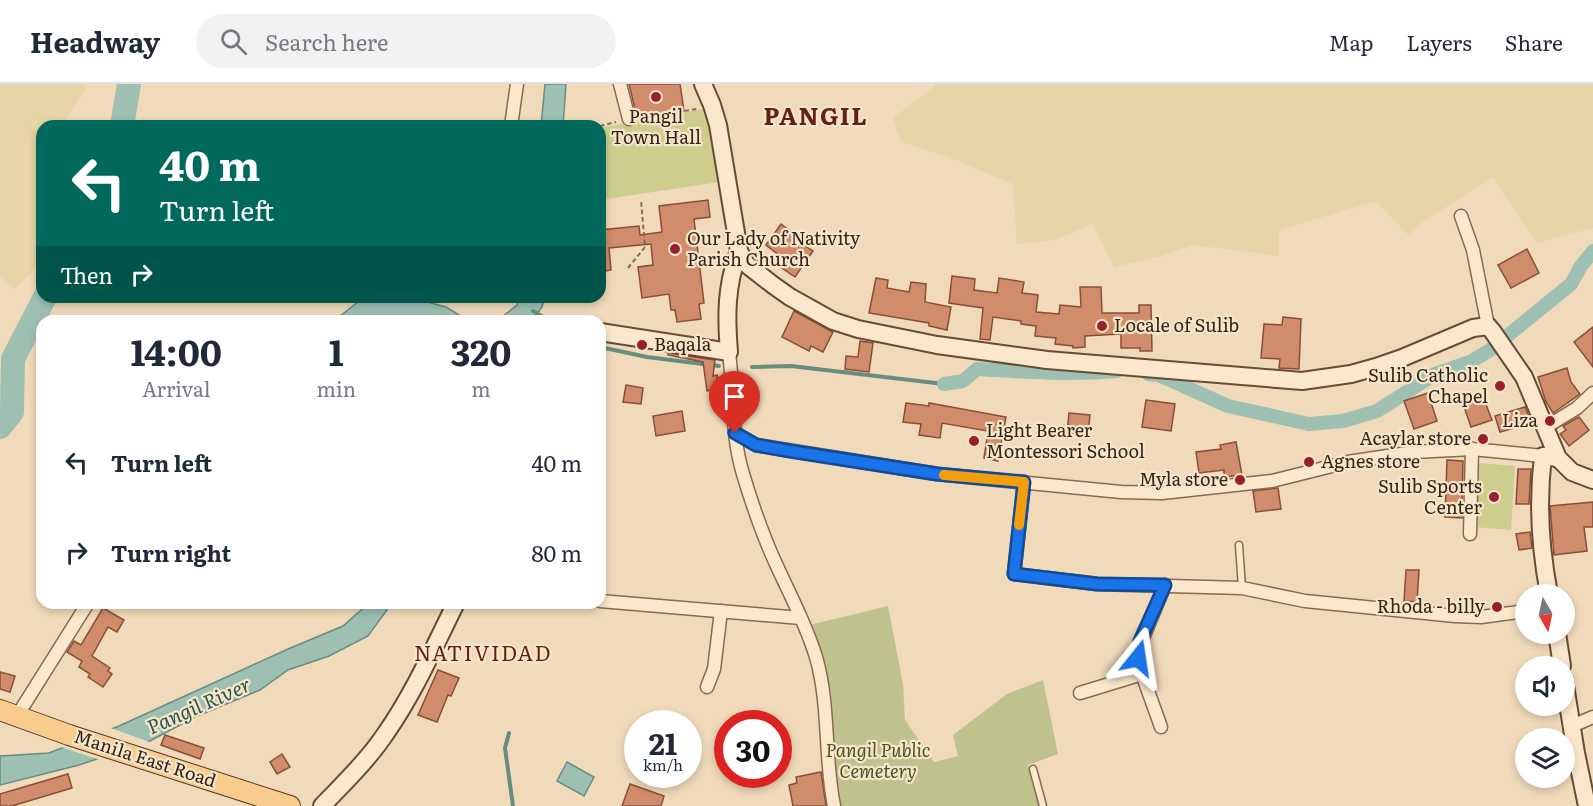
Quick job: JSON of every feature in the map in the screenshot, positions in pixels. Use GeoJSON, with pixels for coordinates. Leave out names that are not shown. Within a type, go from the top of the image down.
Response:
{"type":"FeatureCollection","features":[{"type":"Feature","properties":{"kind":"main road"},"geometry":{"type":"LineString","coordinates":[[703,84],[718,125],[739,251],[746,264],[790,297],[833,321],[858,329],[937,345],[1047,360],[1302,381],[1376,368],[1473,328],[1492,331],[1524,377],[1546,427],[1550,457],[1539,488],[1538,522],[1547,584]]}},
{"type":"Feature","properties":{"kind":"main road"},"geometry":{"type":"LineString","coordinates":[[606,333],[729,352],[727,298],[732,271],[739,251]]}},
{"type":"Feature","properties":{"kind":"main road"},"geometry":{"type":"LineString","coordinates":[[1550,457],[1572,472],[1593,480]]}},
{"type":"Feature","properties":{"kind":"main road"},"geometry":{"type":"LineString","coordinates":[[322,806],[361,765],[386,733],[414,687],[453,609]]}},
{"type":"Feature","properties":{"kind":"main road","name":"Manila East Road"},"geometry":{"type":"LineString","coordinates":[[8,713],[290,806]]}},
{"type":"Feature","properties":{"kind":"main road"},"geometry":{"type":"LineString","coordinates":[[1570,716],[1587,806]]}},
{"type":"Feature","properties":{"kind":"street"},"geometry":{"type":"LineString","coordinates":[[512,120],[517,84]]}},
{"type":"Feature","properties":{"kind":"street"},"geometry":{"type":"LineString","coordinates":[[620,84],[628,119]]}},
{"type":"Feature","properties":{"kind":"street"},"geometry":{"type":"LineString","coordinates":[[1461,216],[1473,250],[1492,331]]}},
{"type":"Feature","properties":{"kind":"street"},"geometry":{"type":"LineString","coordinates":[[729,352],[735,433],[743,474],[775,562],[801,618],[820,675],[830,765],[829,785],[834,806]]}},
{"type":"Feature","properties":{"kind":"street"},"geometry":{"type":"LineString","coordinates":[[1546,427],[1576,408],[1593,393]]}},
{"type":"Feature","properties":{"kind":"street"},"geometry":{"type":"LineString","coordinates":[[735,433],[756,445],[937,474],[1121,492],[1162,493],[1272,481],[1348,462],[1414,452],[1472,449],[1550,457]]}},
{"type":"Feature","properties":{"kind":"street"},"geometry":{"type":"LineString","coordinates":[[1470,534],[1472,449]]}},
{"type":"Feature","properties":{"kind":"street"},"geometry":{"type":"LineString","coordinates":[[1024,482],[1014,574],[1097,584],[1242,588],[1305,602],[1455,616],[1481,617],[1515,612]]}},
{"type":"Feature","properties":{"kind":"street"},"geometry":{"type":"LineString","coordinates":[[1161,727],[1142,674],[1138,650],[1165,585]]}},
{"type":"Feature","properties":{"kind":"street"},"geometry":{"type":"LineString","coordinates":[[606,601],[801,618]]}},
{"type":"Feature","properties":{"kind":"street"},"geometry":{"type":"LineString","coordinates":[[8,713],[84,609]]}},
{"type":"Feature","properties":{"kind":"street"},"geometry":{"type":"LineString","coordinates":[[707,687],[714,669],[721,611]]}},
{"type":"Feature","properties":{"kind":"street"},"geometry":{"type":"LineString","coordinates":[[1080,693],[1142,674]]}},
{"type":"Feature","properties":{"kind":"street"},"geometry":{"type":"LineString","coordinates":[[1572,726],[1593,717]]}},
{"type":"Feature","properties":{"kind":"lane"},"geometry":{"type":"LineString","coordinates":[[1239,545],[1242,588]]}},
{"type":"Feature","properties":{"kind":"lane"},"geometry":{"type":"LineString","coordinates":[[1033,769],[1043,806]]}},
{"type":"Feature","properties":{"kind":"path"},"geometry":{"type":"LineString","coordinates":[[606,124],[628,119],[696,110],[712,105]]}},
{"type":"Feature","properties":{"kind":"path"},"geometry":{"type":"LineString","coordinates":[[628,268],[645,247],[641,200]]}},
{"type":"Feature","properties":{"kind":"shaded area"},"geometry":{"type":"Polygon","coordinates":[[[0,84],[88,84],[66,120],[36,120],[36,268],[14,290],[0,276],[0,84]]]}},
{"type":"Feature","properties":{"kind":"shaded area"},"geometry":{"type":"Polygon","coordinates":[[[934,84],[1593,84],[1593,228],[1537,243],[1493,177],[1424,221],[1408,235],[1376,201],[1279,230],[1279,256],[1194,245],[1158,257],[1114,267],[1093,224],[1055,240],[1017,244],[1013,184],[949,157],[901,142],[893,118],[935,86],[934,84]]]}},
{"type":"Feature","properties":{"kind":"green space"},"geometry":{"type":"Polygon","coordinates":[[[703,109],[708,111],[719,182],[606,199],[606,127],[703,109]]]}},
{"type":"Feature","properties":{"kind":"green space","name":"Sulib Sports Center"},"geometry":{"type":"Polygon","coordinates":[[[1478,463],[1515,466],[1511,530],[1474,527],[1478,463]]]}},
{"type":"Feature","properties":{"kind":"green space","name":"Pangil Public Cemetery"},"geometry":{"type":"Polygon","coordinates":[[[888,606],[903,684],[905,720],[934,762],[958,756],[953,735],[1007,694],[1043,680],[1058,754],[1028,765],[1039,806],[840,806],[809,625],[888,606]]]}},
{"type":"Feature","properties":{"kind":"water"},"geometry":{"type":"Polygon","coordinates":[[[545,84],[566,84],[563,120],[542,120],[545,84]]]}},
{"type":"Feature","properties":{"kind":"water"},"geometry":{"type":"Polygon","coordinates":[[[356,303],[431,303],[446,307],[459,315],[342,315],[356,303]]]}},
{"type":"Feature","properties":{"kind":"water"},"geometry":{"type":"Polygon","coordinates":[[[518,303],[543,303],[536,315],[504,315],[518,303]]]}},
{"type":"Feature","properties":{"kind":"water","name":"Pangil River"},"geometry":{"type":"Polygon","coordinates":[[[362,609],[388,609],[368,636],[329,656],[288,670],[260,690],[195,717],[148,742],[79,765],[0,785],[0,756],[49,753],[119,726],[343,626],[362,609]]]}},
{"type":"Feature","properties":{"kind":"water"},"geometry":{"type":"Polygon","coordinates":[[[567,762],[594,777],[584,796],[557,781],[567,762]]]}},
{"type":"Feature","properties":{"kind":"pier"},"geometry":{"type":"Polygon","coordinates":[[[108,727],[152,743],[100,760],[58,746],[108,727]]]}},
{"type":"Feature","properties":{"kind":"building","name":"Pangil Town Hall"},"geometry":{"type":"Polygon","coordinates":[[[629,84],[680,84],[684,111],[637,117],[629,84]]]}},
{"type":"Feature","properties":{"kind":"building","name":"Our Lady of Nativity Parish Church"},"geometry":{"type":"Polygon","coordinates":[[[708,200],[710,217],[694,219],[704,303],[699,304],[701,319],[677,322],[675,310],[671,310],[669,294],[642,298],[638,267],[653,265],[651,244],[609,248],[611,270],[606,271],[606,229],[639,226],[640,235],[662,232],[659,206],[708,200]]]}},
{"type":"Feature","properties":{"kind":"building"},"geometry":{"type":"Polygon","coordinates":[[[781,224],[797,236],[795,239],[813,251],[795,277],[779,266],[784,259],[766,245],[781,224]]]}},
{"type":"Feature","properties":{"kind":"building"},"geometry":{"type":"Polygon","coordinates":[[[1527,249],[1539,273],[1511,288],[1498,265],[1527,249]]]}},
{"type":"Feature","properties":{"kind":"building"},"geometry":{"type":"Polygon","coordinates":[[[952,276],[975,279],[974,290],[997,293],[999,278],[1024,282],[1022,293],[1038,295],[1036,312],[1059,314],[1060,305],[1081,307],[1080,287],[1101,287],[1102,313],[1139,313],[1139,305],[1151,305],[1152,351],[1140,351],[1140,348],[1121,348],[1121,334],[1085,336],[1085,347],[1073,348],[1073,346],[1055,344],[1056,338],[1035,336],[1036,326],[1021,324],[1021,321],[993,317],[990,340],[980,339],[983,308],[949,303],[952,276]]]}},
{"type":"Feature","properties":{"kind":"building"},"geometry":{"type":"Polygon","coordinates":[[[876,278],[888,280],[887,288],[909,292],[911,282],[926,284],[925,302],[951,307],[947,330],[929,326],[929,323],[869,313],[876,278]]]}},
{"type":"Feature","properties":{"kind":"building"},"geometry":{"type":"Polygon","coordinates":[[[794,311],[833,332],[823,352],[811,346],[809,351],[782,337],[794,311]]]}},
{"type":"Feature","properties":{"kind":"building"},"geometry":{"type":"Polygon","coordinates":[[[1283,317],[1301,319],[1299,369],[1279,368],[1280,359],[1261,358],[1264,324],[1282,325],[1283,317]]]}},
{"type":"Feature","properties":{"kind":"building"},"geometry":{"type":"Polygon","coordinates":[[[1593,327],[1593,367],[1574,342],[1593,327]]]}},
{"type":"Feature","properties":{"kind":"building"},"geometry":{"type":"Polygon","coordinates":[[[860,341],[873,343],[869,372],[845,369],[846,356],[858,357],[860,341]]]}},
{"type":"Feature","properties":{"kind":"building"},"geometry":{"type":"Polygon","coordinates":[[[668,353],[715,360],[713,376],[717,375],[719,389],[707,391],[703,362],[668,355],[668,353]]]}},
{"type":"Feature","properties":{"kind":"building"},"geometry":{"type":"Polygon","coordinates":[[[1567,368],[1571,382],[1580,394],[1553,413],[1546,402],[1538,377],[1567,368]]]}},
{"type":"Feature","properties":{"kind":"building"},"geometry":{"type":"Polygon","coordinates":[[[626,385],[643,388],[641,404],[623,402],[626,385]]]}},
{"type":"Feature","properties":{"kind":"building"},"geometry":{"type":"Polygon","coordinates":[[[1428,393],[1437,421],[1414,429],[1404,401],[1428,393]]]}},
{"type":"Feature","properties":{"kind":"building"},"geometry":{"type":"Polygon","coordinates":[[[1482,394],[1492,420],[1471,427],[1462,401],[1482,394]]]}},
{"type":"Feature","properties":{"kind":"building"},"geometry":{"type":"Polygon","coordinates":[[[1146,400],[1175,404],[1171,431],[1142,427],[1146,400]]]}},
{"type":"Feature","properties":{"kind":"building"},"geometry":{"type":"Polygon","coordinates":[[[906,403],[929,406],[929,403],[1006,417],[998,461],[984,458],[988,431],[942,423],[940,438],[919,435],[921,424],[903,422],[906,403]]]}},
{"type":"Feature","properties":{"kind":"building"},"geometry":{"type":"Polygon","coordinates":[[[1525,407],[1532,423],[1500,432],[1495,416],[1525,407]]]}},
{"type":"Feature","properties":{"kind":"building"},"geometry":{"type":"Polygon","coordinates":[[[682,411],[685,431],[656,436],[653,416],[682,411]]]}},
{"type":"Feature","properties":{"kind":"building"},"geometry":{"type":"Polygon","coordinates":[[[1069,413],[1090,415],[1088,435],[1067,433],[1069,413]]]}},
{"type":"Feature","properties":{"kind":"building"},"geometry":{"type":"Polygon","coordinates":[[[1579,417],[1589,430],[1569,446],[1560,434],[1566,430],[1563,426],[1579,417]]]}},
{"type":"Feature","properties":{"kind":"building"},"geometry":{"type":"Polygon","coordinates":[[[1236,442],[1242,475],[1224,477],[1224,470],[1199,473],[1196,452],[1221,449],[1220,445],[1236,442]]]}},
{"type":"Feature","properties":{"kind":"building"},"geometry":{"type":"Polygon","coordinates":[[[1447,460],[1463,461],[1462,518],[1445,517],[1447,460]]]}},
{"type":"Feature","properties":{"kind":"building"},"geometry":{"type":"Polygon","coordinates":[[[1518,469],[1531,469],[1529,504],[1516,504],[1518,469]]]}},
{"type":"Feature","properties":{"kind":"building"},"geometry":{"type":"Polygon","coordinates":[[[1278,488],[1281,509],[1256,512],[1253,491],[1278,488]]]}},
{"type":"Feature","properties":{"kind":"building"},"geometry":{"type":"Polygon","coordinates":[[[1593,502],[1593,527],[1584,527],[1587,551],[1554,555],[1550,506],[1593,502]]]}},
{"type":"Feature","properties":{"kind":"building"},"geometry":{"type":"Polygon","coordinates":[[[1530,532],[1532,548],[1519,550],[1516,534],[1530,532]]]}},
{"type":"Feature","properties":{"kind":"building"},"geometry":{"type":"Polygon","coordinates":[[[1406,570],[1419,570],[1417,602],[1404,601],[1406,570]]]}},
{"type":"Feature","properties":{"kind":"building"},"geometry":{"type":"Polygon","coordinates":[[[102,609],[124,620],[117,632],[108,627],[92,656],[110,668],[108,671],[112,674],[103,687],[88,677],[90,674],[79,667],[82,661],[67,652],[74,641],[81,645],[102,609]]]}},
{"type":"Feature","properties":{"kind":"building"},"geometry":{"type":"Polygon","coordinates":[[[438,670],[459,678],[451,696],[448,695],[437,722],[418,715],[438,670]]]}},
{"type":"Feature","properties":{"kind":"building"},"geometry":{"type":"Polygon","coordinates":[[[0,672],[15,676],[10,692],[0,689],[0,672]]]}},
{"type":"Feature","properties":{"kind":"building"},"geometry":{"type":"Polygon","coordinates":[[[165,735],[204,748],[200,759],[161,745],[165,735]]]}},
{"type":"Feature","properties":{"kind":"building"},"geometry":{"type":"Polygon","coordinates":[[[282,754],[290,767],[277,774],[270,762],[282,754]]]}},
{"type":"Feature","properties":{"kind":"building"},"geometry":{"type":"Polygon","coordinates":[[[821,772],[826,806],[793,806],[790,788],[797,783],[796,777],[821,772]]]}},
{"type":"Feature","properties":{"kind":"building"},"geometry":{"type":"Polygon","coordinates":[[[68,774],[72,788],[12,806],[0,806],[0,794],[68,774]]]}},
{"type":"Feature","properties":{"kind":"building"},"geometry":{"type":"Polygon","coordinates":[[[629,788],[641,788],[664,796],[661,806],[622,806],[629,788]]]}},
{"type":"Feature","properties":{"kind":"waterway"},"geometry":{"type":"LineString","coordinates":[[123,120],[129,84]]}},
{"type":"Feature","properties":{"kind":"waterway"},"geometry":{"type":"LineString","coordinates":[[1148,374],[1159,375],[1228,406],[1309,424],[1343,421],[1377,411],[1435,374],[1472,361],[1490,350],[1571,284],[1593,251]]}},
{"type":"Feature","properties":{"kind":"waterway"},"geometry":{"type":"LineString","coordinates":[[0,427],[12,412],[13,359],[42,303]]}},
{"type":"Feature","properties":{"kind":"waterway"},"geometry":{"type":"LineString","coordinates":[[533,311],[540,315]]}},
{"type":"Feature","properties":{"kind":"waterway"},"geometry":{"type":"LineString","coordinates":[[606,348],[647,357],[719,366]]}},
{"type":"Feature","properties":{"kind":"waterway"},"geometry":{"type":"LineString","coordinates":[[752,367],[791,366],[944,384]]}},
{"type":"Feature","properties":{"kind":"waterway"},"geometry":{"type":"LineString","coordinates":[[944,384],[963,381],[977,369],[1064,373],[1117,371]]}},
{"type":"Feature","properties":{"kind":"waterway"},"geometry":{"type":"LineString","coordinates":[[509,733],[505,748],[513,806]]}},
{"type":"Feature","properties":{"kind":"slow traffic"},"geometry":{"type":"LineString","coordinates":[[944,475],[1024,482],[1019,525]]}},
{"type":"Feature","properties":{"kind":"place","name":"Pangil Town Hall"},"geometry":{"type":"Point","coordinates":[656,97]}},
{"type":"Feature","properties":{"kind":"place","name":"Our Lady of Nativity Parish Church"},"geometry":{"type":"Point","coordinates":[675,249]}},
{"type":"Feature","properties":{"kind":"place","name":"Locale of Sulib"},"geometry":{"type":"Point","coordinates":[1102,326]}},
{"type":"Feature","properties":{"kind":"place","name":"Baqala"},"geometry":{"type":"Point","coordinates":[642,345]}},
{"type":"Feature","properties":{"kind":"place","name":"Sulib Catholic Chapel"},"geometry":{"type":"Point","coordinates":[1500,386]}},
{"type":"Feature","properties":{"kind":"place","name":"Liza"},"geometry":{"type":"Point","coordinates":[1550,421]}},
{"type":"Feature","properties":{"kind":"place","name":"Acaylar store"},"geometry":{"type":"Point","coordinates":[1483,439]}},
{"type":"Feature","properties":{"kind":"place","name":"Light Bearer Montessori School"},"geometry":{"type":"Point","coordinates":[974,441]}},
{"type":"Feature","properties":{"kind":"place","name":"Agnes store"},"geometry":{"type":"Point","coordinates":[1309,462]}},
{"type":"Feature","properties":{"kind":"place","name":"Myla store"},"geometry":{"type":"Point","coordinates":[1240,480]}},
{"type":"Feature","properties":{"kind":"place","name":"Sulib Sports Center"},"geometry":{"type":"Point","coordinates":[1494,497]}},
{"type":"Feature","properties":{"kind":"place","name":"Rhoda - billy"},"geometry":{"type":"Point","coordinates":[1497,607]}},
{"type":"Feature","properties":{"kind":"district","name":"PANGIL"},"geometry":{"type":"Point","coordinates":[816,117]}},
{"type":"Feature","properties":{"kind":"district","name":"NATIVIDAD"},"geometry":{"type":"Point","coordinates":[483,654]}},
{"type":"Feature","properties":{"kind":"route"},"geometry":{"type":"LineString","coordinates":[[735,433],[756,445],[790,451],[937,474],[1024,482],[1014,574],[1097,584],[1165,585],[1140,641],[1138,658]]}}]}
